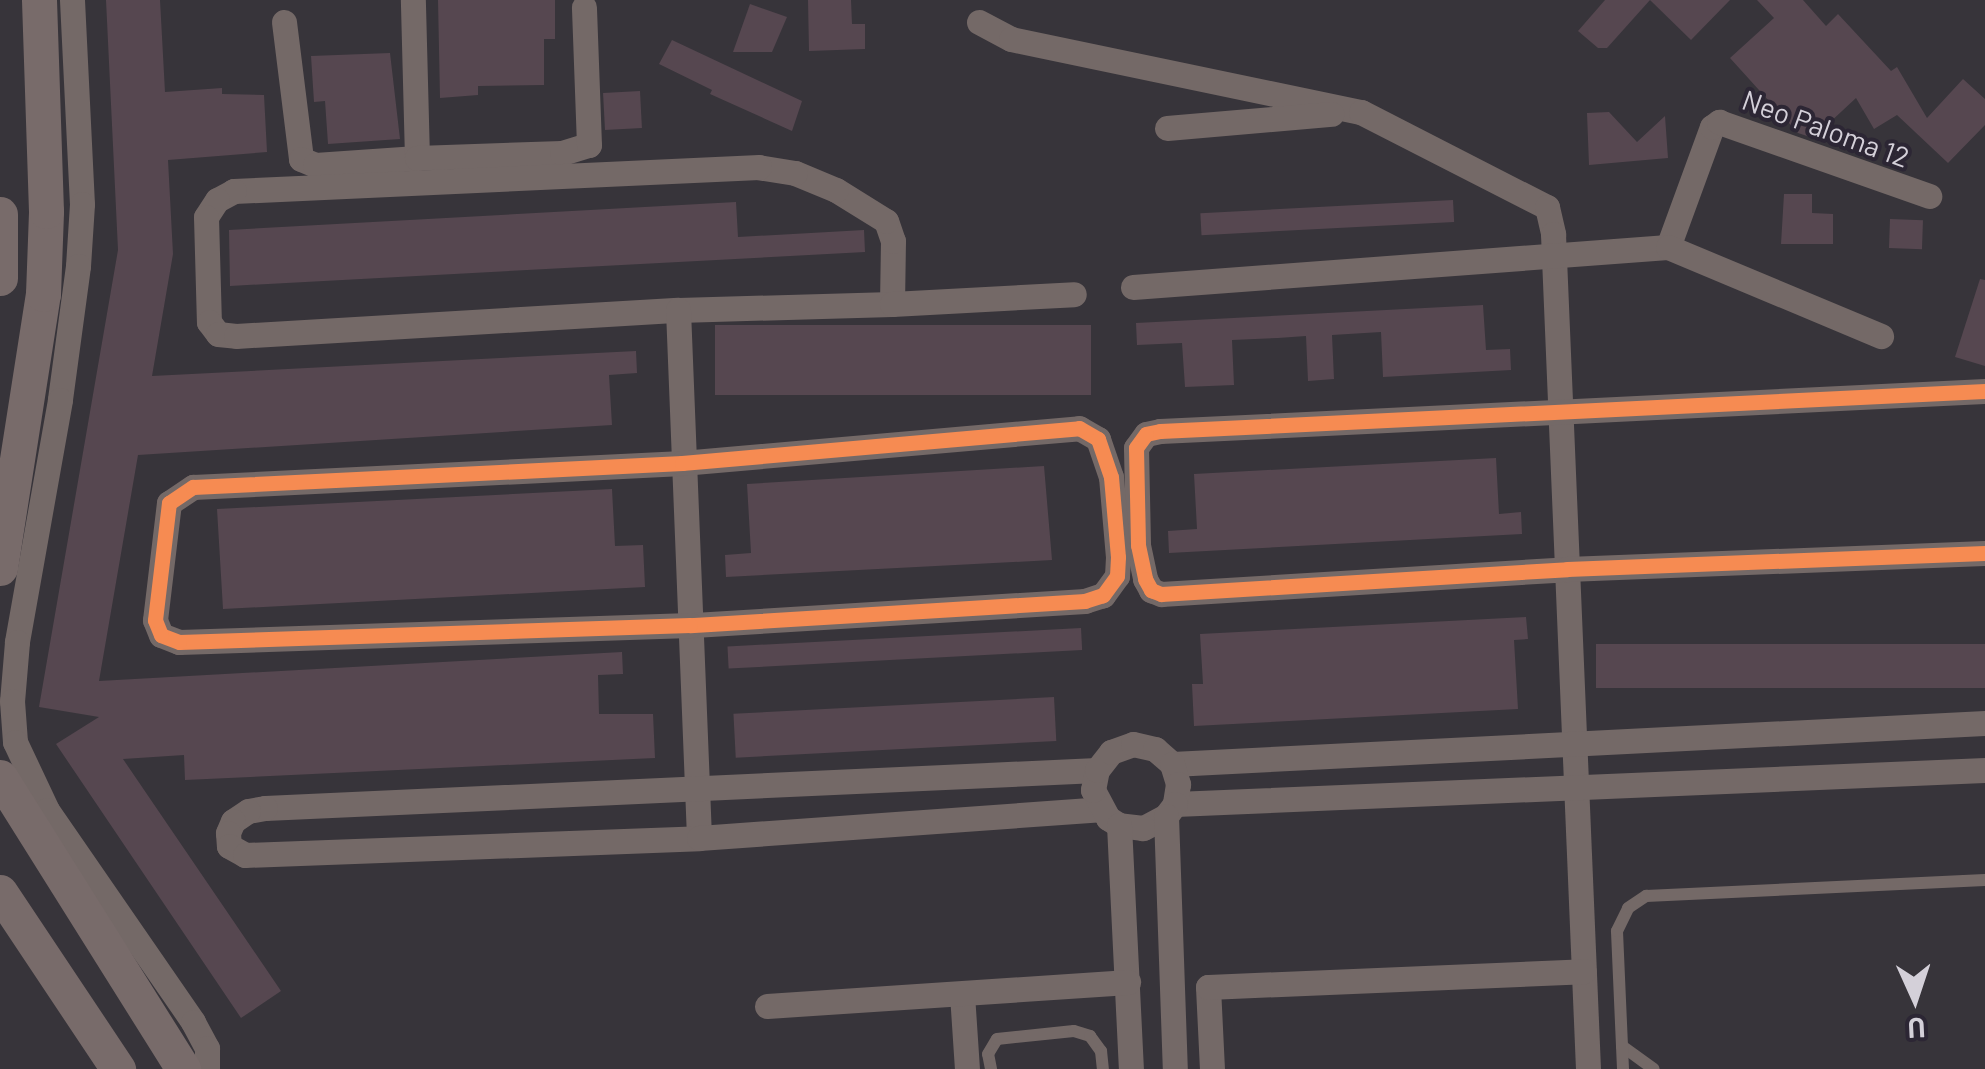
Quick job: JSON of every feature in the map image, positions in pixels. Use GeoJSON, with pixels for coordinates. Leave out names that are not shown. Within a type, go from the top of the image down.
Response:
{"type":"FeatureCollection","features":[{"type":"Feature","properties":{"kind":"main road"},"geometry":{"type":"LineString","coordinates":[[14,547],[49,369],[46,204],[51,22]]}},
{"type":"Feature","properties":{"kind":"main road"},"geometry":{"type":"LineString","coordinates":[[0,777],[36,815],[122,945],[184,1069]]}},
{"type":"Feature","properties":{"kind":"main road"},"geometry":{"type":"LineString","coordinates":[[0,892],[118,1069]]}},
{"type":"Feature","properties":{"kind":"street"},"geometry":{"type":"LineString","coordinates":[[49,369],[82,204],[51,22],[72,0]]}},
{"type":"Feature","properties":{"kind":"street"},"geometry":{"type":"LineString","coordinates":[[413,0],[417,158]]}},
{"type":"Feature","properties":{"kind":"street"},"geometry":{"type":"LineString","coordinates":[[284,22],[301,159],[315,165],[562,153],[589,145],[584,7]]}},
{"type":"Feature","properties":{"kind":"street"},"geometry":{"type":"LineString","coordinates":[[979,22],[1011,39],[1361,112],[1544,202],[1550,212],[1579,787],[1588,1069]]}},
{"type":"Feature","properties":{"kind":"street"},"geometry":{"type":"LineString","coordinates":[[1166,128],[1361,112]]}},
{"type":"Feature","properties":{"kind":"street","name":"Neo Paloma 12"},"geometry":{"type":"LineString","coordinates":[[1668,247],[1712,127],[1719,122],[1929,196]]}},
{"type":"Feature","properties":{"kind":"street"},"geometry":{"type":"LineString","coordinates":[[892,304],[893,241],[886,222],[836,190],[795,173],[759,167],[234,191],[216,200],[206,216],[209,322],[218,334],[678,310],[892,304],[1074,294]]}},
{"type":"Feature","properties":{"kind":"street"},"geometry":{"type":"LineString","coordinates":[[46,204],[82,204]]}},
{"type":"Feature","properties":{"kind":"street"},"geometry":{"type":"LineString","coordinates":[[1134,287],[1668,247],[1880,336]]}},
{"type":"Feature","properties":{"kind":"street"},"geometry":{"type":"LineString","coordinates":[[678,310],[700,838]]}},
{"type":"Feature","properties":{"kind":"street"},"geometry":{"type":"LineString","coordinates":[[1985,391],[1146,434],[1136,448],[1138,545],[1146,579],[1151,590],[1160,594],[1567,569],[1985,553]]}},
{"type":"Feature","properties":{"kind":"street"},"geometry":{"type":"LineString","coordinates":[[1080,428],[1098,439],[1111,477],[1117,576],[1103,595],[1085,601],[690,625],[179,642],[162,635],[155,620],[169,503],[193,487],[682,463],[1080,428]]}},
{"type":"Feature","properties":{"kind":"street"},"geometry":{"type":"LineString","coordinates":[[14,547],[6,701],[36,815]]}},
{"type":"Feature","properties":{"kind":"street"},"geometry":{"type":"LineString","coordinates":[[1172,764],[1985,722]]}},
{"type":"Feature","properties":{"kind":"street"},"geometry":{"type":"LineString","coordinates":[[1131,1069],[1128,982],[1109,817],[1094,790],[1096,770],[1111,752],[1132,744],[1155,749],[1172,764],[1178,784],[1170,810],[1175,1069]]}},
{"type":"Feature","properties":{"kind":"street"},"geometry":{"type":"LineString","coordinates":[[1096,770],[264,808],[248,811],[233,821],[228,833],[229,846],[245,855],[700,838],[1109,817],[1143,828],[1170,810],[1985,770]]}},
{"type":"Feature","properties":{"kind":"street"},"geometry":{"type":"LineString","coordinates":[[122,945],[200,1035],[207,1048],[208,1069]]}},
{"type":"Feature","properties":{"kind":"street"},"geometry":{"type":"LineString","coordinates":[[1212,1069],[1208,987],[1584,971]]}},
{"type":"Feature","properties":{"kind":"street"},"geometry":{"type":"LineString","coordinates":[[767,1006],[1128,982]]}},
{"type":"Feature","properties":{"kind":"street"},"geometry":{"type":"LineString","coordinates":[[962,994],[967,1069]]}},
{"type":"Feature","properties":{"kind":"lane"},"geometry":{"type":"LineString","coordinates":[[1623,1069],[1617,931],[1628,908],[1646,896],[1985,880]]}},
{"type":"Feature","properties":{"kind":"lane"},"geometry":{"type":"LineString","coordinates":[[991,1069],[988,1054],[997,1039],[1074,1031],[1090,1036],[1101,1051],[1103,1069]]}},
{"type":"Feature","properties":{"kind":"lane"},"geometry":{"type":"LineString","coordinates":[[1622,1046],[1654,1069]]}},
{"type":"Feature","properties":{"kind":"building"},"geometry":{"type":"Polygon","coordinates":[[[106,0],[160,0],[165,92],[222,88],[222,94],[264,95],[267,152],[168,160],[173,254],[152,376],[636,351],[637,373],[609,375],[612,425],[138,455],[99,681],[622,652],[623,674],[598,675],[599,714],[653,714],[655,758],[185,780],[184,755],[123,759],[281,991],[241,1018],[56,744],[99,717],[39,707],[118,250],[106,0]]]}},
{"type":"Feature","properties":{"kind":"building"},"geometry":{"type":"Polygon","coordinates":[[[438,0],[555,0],[555,39],[544,39],[544,85],[478,86],[478,95],[440,98],[438,0]]]}},
{"type":"Feature","properties":{"kind":"building"},"geometry":{"type":"Polygon","coordinates":[[[808,0],[851,0],[852,24],[865,24],[865,49],[809,51],[808,0]]]}},
{"type":"Feature","properties":{"kind":"building"},"geometry":{"type":"Polygon","coordinates":[[[1605,0],[1650,0],[1607,48],[1598,48],[1578,31],[1605,0]]]}},
{"type":"Feature","properties":{"kind":"building"},"geometry":{"type":"Polygon","coordinates":[[[1650,0],[1730,0],[1691,40],[1650,0]]]}},
{"type":"Feature","properties":{"kind":"building"},"geometry":{"type":"Polygon","coordinates":[[[1757,0],[1803,0],[1826,26],[1838,14],[1891,71],[1897,67],[1927,118],[1963,79],[1985,99],[1985,125],[1948,163],[1897,115],[1874,129],[1856,98],[1813,138],[1798,133],[1730,58],[1774,18],[1757,0]]]}},
{"type":"Feature","properties":{"kind":"building"},"geometry":{"type":"Polygon","coordinates":[[[750,4],[787,17],[772,52],[733,52],[750,4]]]}},
{"type":"Feature","properties":{"kind":"building"},"geometry":{"type":"Polygon","coordinates":[[[672,40],[802,101],[792,131],[710,94],[712,90],[659,64],[672,40]]]}},
{"type":"Feature","properties":{"kind":"building"},"geometry":{"type":"Polygon","coordinates":[[[390,53],[400,139],[328,144],[325,101],[314,102],[311,56],[390,53]]]}},
{"type":"Feature","properties":{"kind":"building"},"geometry":{"type":"Polygon","coordinates":[[[640,91],[642,128],[605,130],[603,93],[640,91]]]}},
{"type":"Feature","properties":{"kind":"building"},"geometry":{"type":"Polygon","coordinates":[[[1609,112],[1637,142],[1665,116],[1668,158],[1589,165],[1587,113],[1609,112]]]}},
{"type":"Feature","properties":{"kind":"building"},"geometry":{"type":"Polygon","coordinates":[[[1784,194],[1812,194],[1812,213],[1833,214],[1833,244],[1781,244],[1784,194]]]}},
{"type":"Feature","properties":{"kind":"building"},"geometry":{"type":"Polygon","coordinates":[[[1453,200],[1454,222],[1201,235],[1200,213],[1453,200]]]}},
{"type":"Feature","properties":{"kind":"building"},"geometry":{"type":"Polygon","coordinates":[[[736,202],[738,237],[864,230],[865,252],[230,286],[229,230],[736,202]]]}},
{"type":"Feature","properties":{"kind":"building"},"geometry":{"type":"Polygon","coordinates":[[[1890,219],[1923,220],[1922,249],[1889,248],[1890,219]]]}},
{"type":"Feature","properties":{"kind":"building"},"geometry":{"type":"Polygon","coordinates":[[[1980,279],[1985,280],[1985,366],[1955,357],[1980,279]]]}},
{"type":"Feature","properties":{"kind":"building"},"geometry":{"type":"Polygon","coordinates":[[[1483,305],[1486,350],[1510,349],[1511,370],[1383,377],[1381,332],[1332,335],[1334,379],[1308,381],[1306,336],[1232,340],[1234,385],[1185,387],[1182,343],[1137,345],[1136,323],[1483,305]]]}},
{"type":"Feature","properties":{"kind":"building"},"geometry":{"type":"Polygon","coordinates":[[[715,325],[1091,325],[1091,395],[715,395],[715,325]]]}},
{"type":"Feature","properties":{"kind":"building"},"geometry":{"type":"Polygon","coordinates":[[[1496,458],[1499,514],[1521,512],[1522,534],[1169,553],[1168,531],[1197,529],[1194,474],[1496,458]]]}},
{"type":"Feature","properties":{"kind":"building"},"geometry":{"type":"Polygon","coordinates":[[[1044,466],[1052,560],[726,577],[725,555],[751,553],[747,484],[1044,466]]]}},
{"type":"Feature","properties":{"kind":"building"},"geometry":{"type":"Polygon","coordinates":[[[612,489],[615,546],[643,545],[645,587],[223,609],[217,509],[612,489]]]}},
{"type":"Feature","properties":{"kind":"building"},"geometry":{"type":"Polygon","coordinates":[[[1526,617],[1528,639],[1514,640],[1518,709],[1194,726],[1192,684],[1203,684],[1200,634],[1526,617]]]}},
{"type":"Feature","properties":{"kind":"building"},"geometry":{"type":"Polygon","coordinates":[[[1081,628],[1082,650],[729,668],[727,647],[1081,628]]]}},
{"type":"Feature","properties":{"kind":"building"},"geometry":{"type":"Polygon","coordinates":[[[1596,644],[1985,644],[1985,688],[1596,688],[1596,644]]]}},
{"type":"Feature","properties":{"kind":"building"},"geometry":{"type":"Polygon","coordinates":[[[1054,697],[1056,741],[736,758],[733,714],[1054,697]]]}},
{"type":"Feature","properties":{"kind":"cycle path"},"geometry":{"type":"LineString","coordinates":[[1985,391],[1160,431],[1146,434],[1136,448],[1138,545],[1145,579],[1151,590],[1161,594],[1567,569],[1985,553]]}},
{"type":"Feature","properties":{"kind":"cycle path"},"geometry":{"type":"LineString","coordinates":[[1079,428],[1098,439],[1111,477],[1118,557],[1117,576],[1103,595],[1085,601],[690,625],[179,642],[161,635],[155,620],[169,503],[193,487],[682,463],[1079,428]]}}]}
